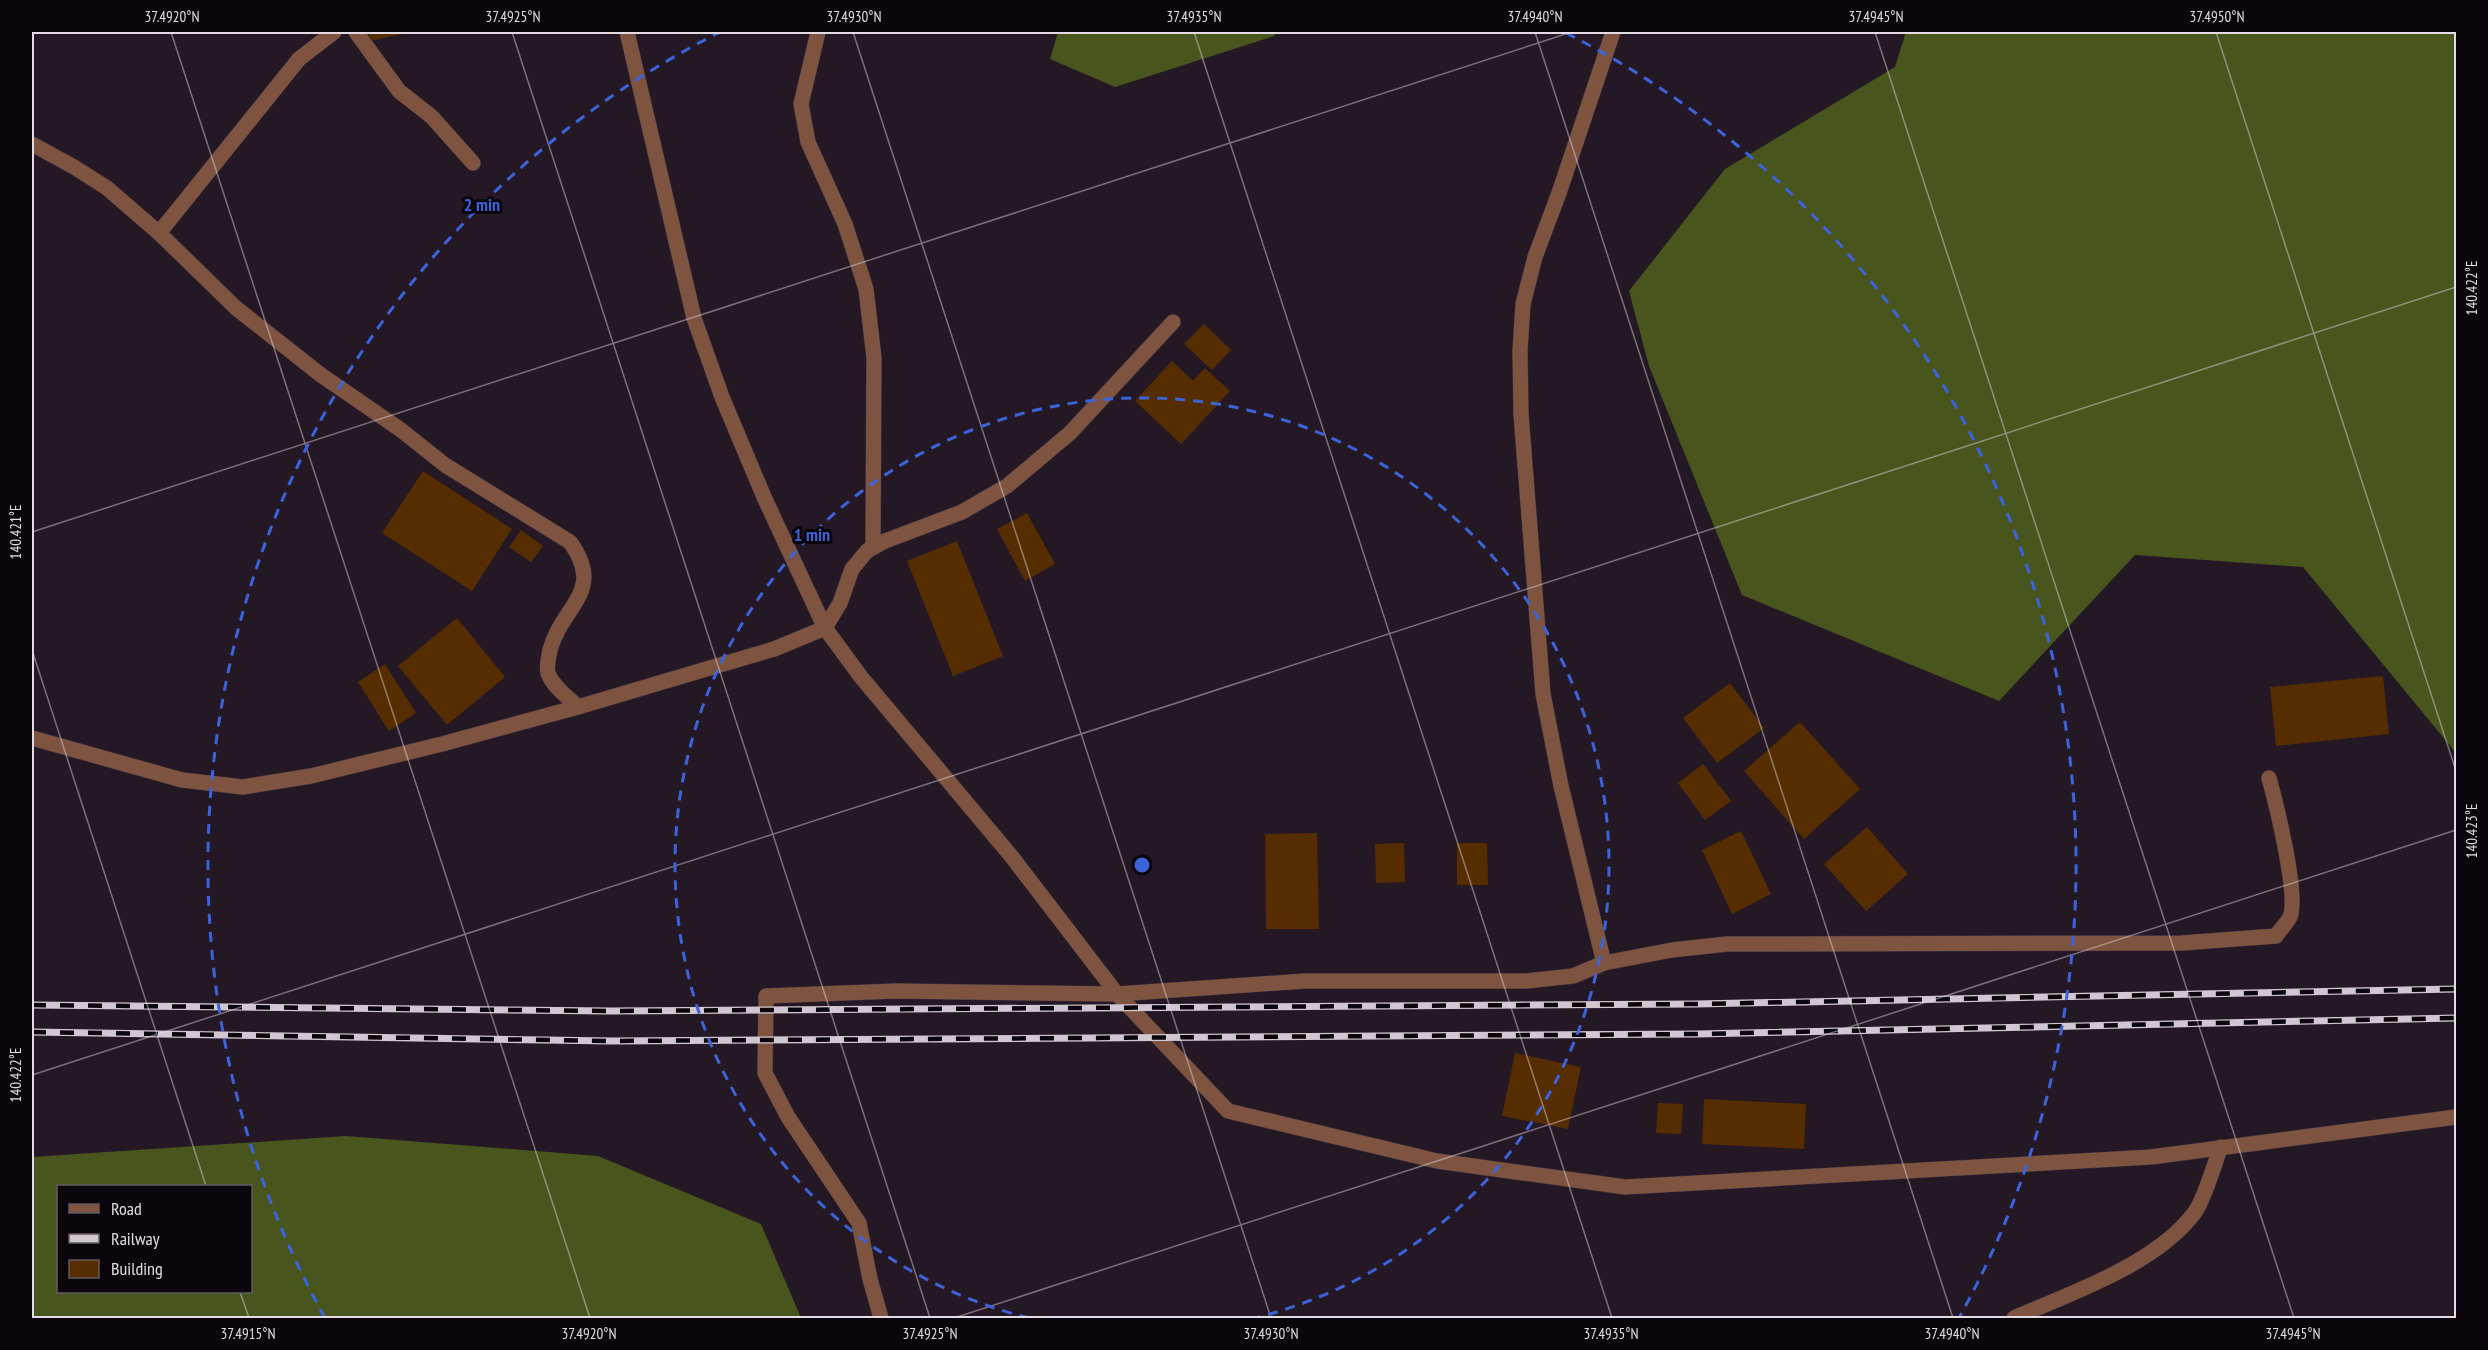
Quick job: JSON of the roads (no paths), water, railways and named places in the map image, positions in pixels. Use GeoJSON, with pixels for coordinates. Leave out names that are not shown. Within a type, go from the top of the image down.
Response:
{"type":"FeatureCollection","features":[{"type":"Feature","properties":{"kind":"street"},"geometry":{"type":"LineString","coordinates":[[159,233],[299,60],[334,32]]}},
{"type":"Feature","properties":{"kind":"street"},"geometry":{"type":"LineString","coordinates":[[356,32],[399,91],[432,117],[473,163]]}},
{"type":"Feature","properties":{"kind":"street"},"geometry":{"type":"LineString","coordinates":[[627,32],[694,318],[722,397],[764,497],[825,628],[861,677],[1012,857],[1117,994],[1228,1111],[1437,1161],[1625,1187],[2151,1157],[2457,1117]]}},
{"type":"Feature","properties":{"kind":"street"},"geometry":{"type":"LineString","coordinates":[[818,32],[801,104],[808,142],[845,224],[867,289],[874,358],[873,547]]}},
{"type":"Feature","properties":{"kind":"street"},"geometry":{"type":"LineString","coordinates":[[1604,963],[1561,786],[1543,694],[1521,414],[1520,351],[1524,304],[1535,257],[1613,32]]}},
{"type":"Feature","properties":{"kind":"street"},"geometry":{"type":"LineString","coordinates":[[32,144],[106,188],[159,233],[236,308],[321,375],[401,430],[445,465],[570,542],[582,558],[585,573],[584,586],[553,638],[548,674],[579,707]]}},
{"type":"Feature","properties":{"kind":"street"},"geometry":{"type":"LineString","coordinates":[[32,738],[182,780],[243,788],[311,776],[442,744],[579,707],[774,649],[825,628],[840,603],[852,569],[867,551],[962,512],[1008,486],[1070,432],[1173,322]]}},
{"type":"Feature","properties":{"kind":"street"},"geometry":{"type":"LineString","coordinates":[[881,1318],[870,1280],[859,1223],[788,1117],[765,1072],[766,996],[896,992],[1117,994],[1305,981],[1551,979],[1573,976],[1604,963],[1672,950],[1727,944],[2182,943],[2276,936],[2291,916],[2291,888],[2280,817],[2269,778]]}},
{"type":"Feature","properties":{"kind":"street"},"geometry":{"type":"LineString","coordinates":[[2013,1318],[2121,1270],[2167,1240],[2196,1211],[2221,1147]]}},
{"type":"Feature","properties":{"kind":"railway"},"geometry":{"type":"LineString","coordinates":[[32,1005],[610,1011],[1696,1004],[2456,989]]}},
{"type":"Feature","properties":{"kind":"railway"},"geometry":{"type":"LineString","coordinates":[[32,1032],[612,1041],[1697,1034],[2456,1018]]}}]}
